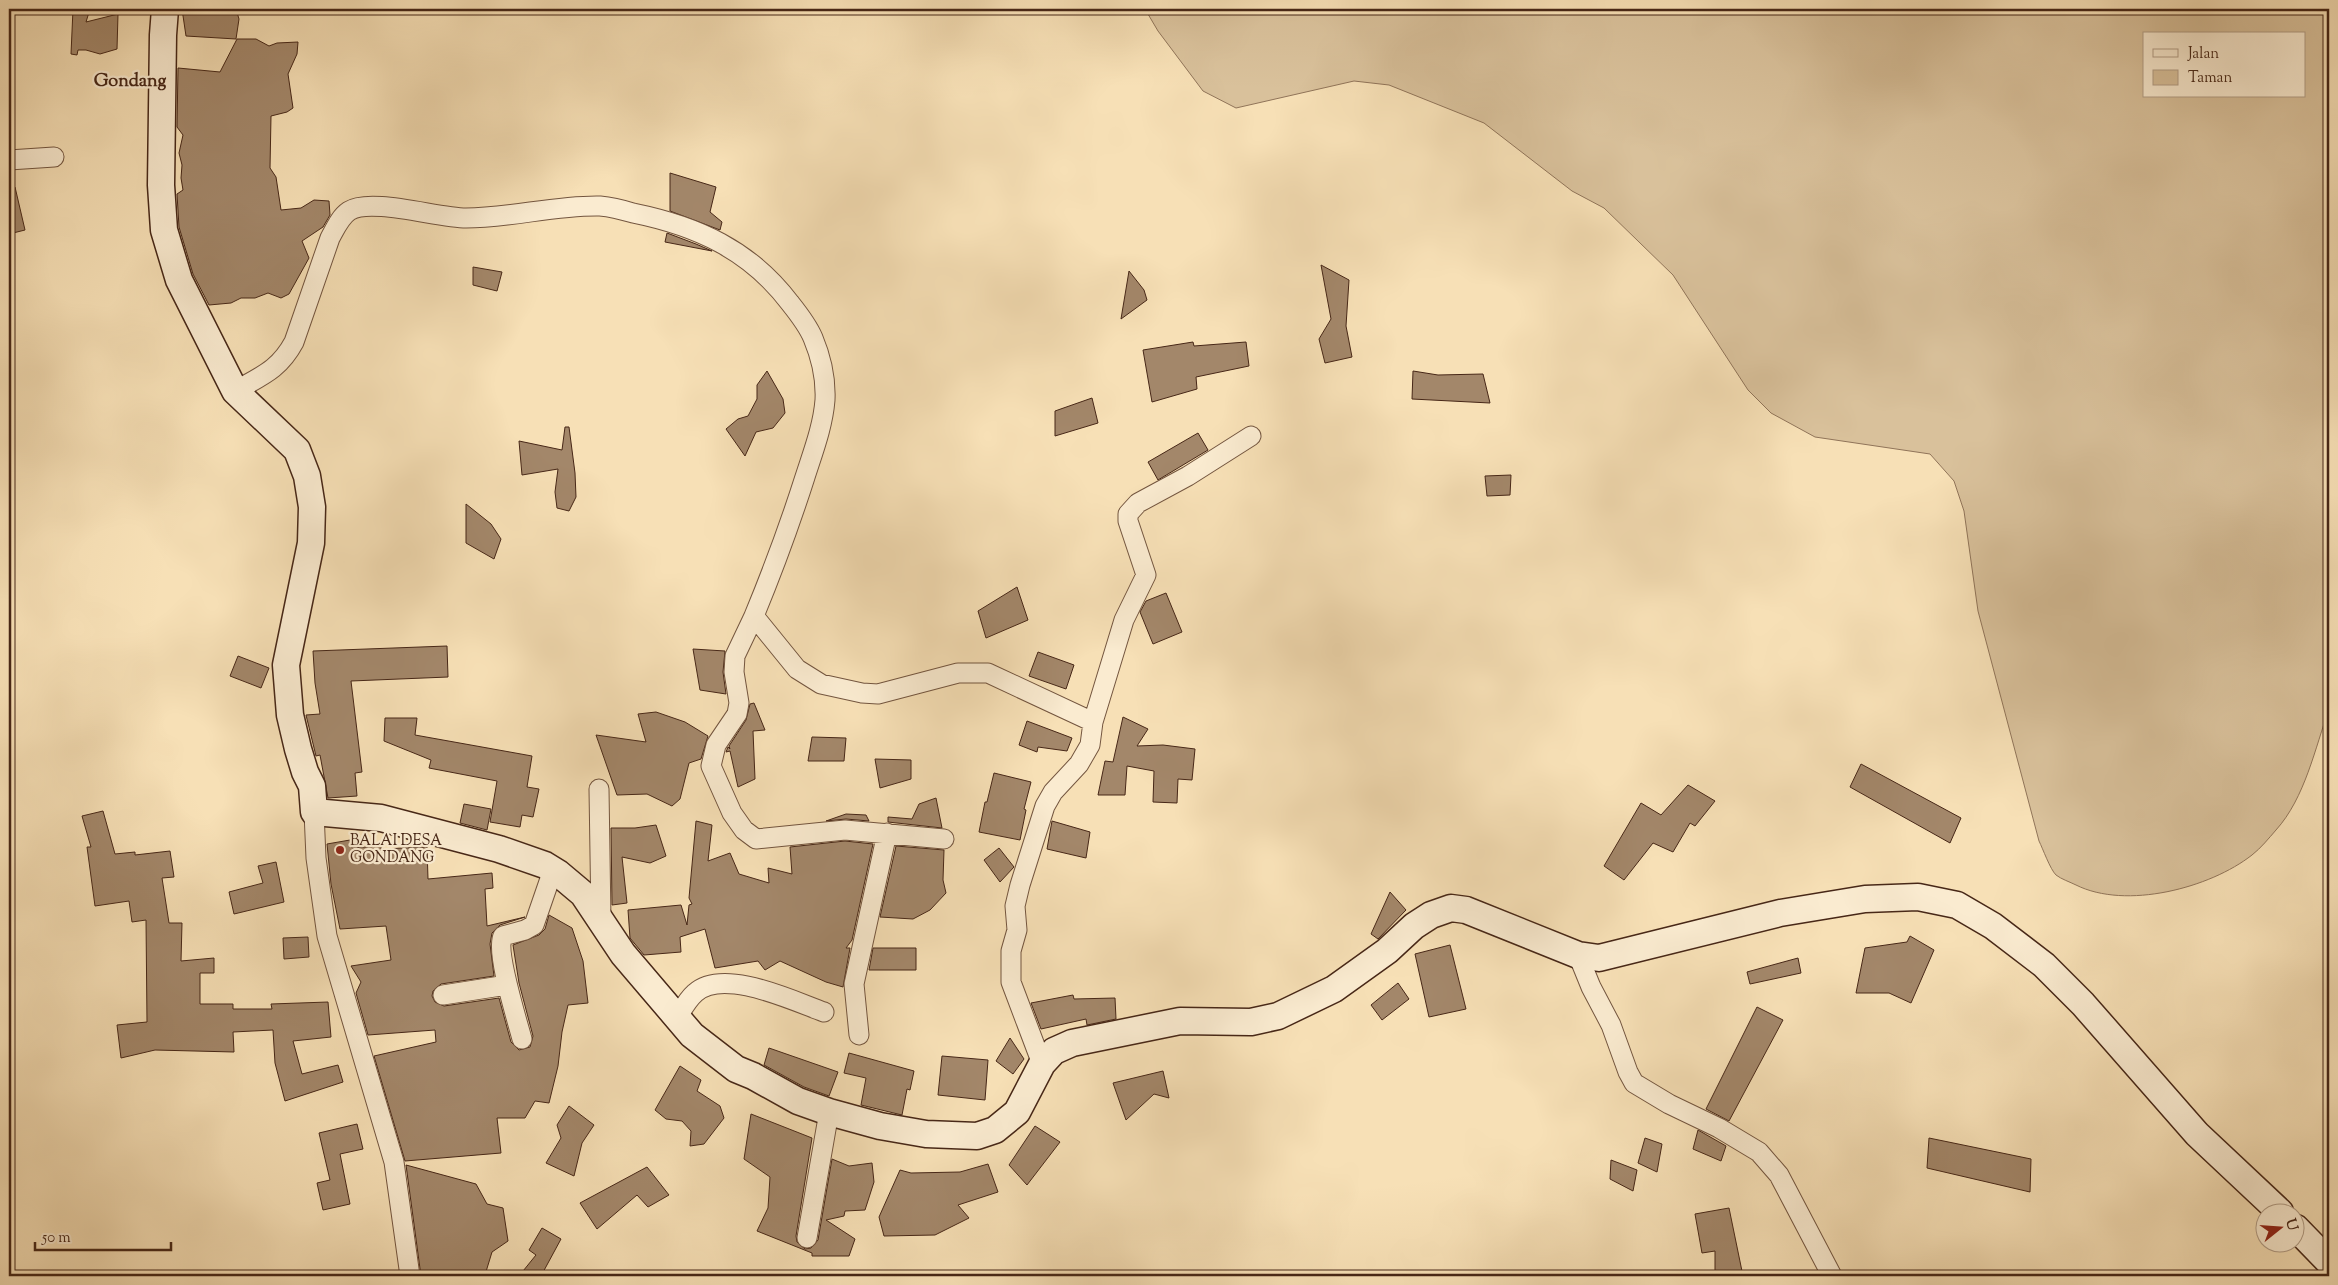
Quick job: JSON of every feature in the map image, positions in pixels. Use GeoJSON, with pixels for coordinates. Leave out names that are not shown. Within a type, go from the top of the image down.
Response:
{"type":"FeatureCollection","features":[{"type":"Feature","properties":{"kind":"street"},"geometry":{"type":"LineString","coordinates":[[165,9],[161,185],[164,230],[179,280],[235,391],[297,450],[307,476],[312,507],[311,543],[289,645],[286,673],[290,715],[298,749],[312,786],[316,858],[326,936],[394,1162],[410,1276]]}},
{"type":"Feature","properties":{"kind":"street"},"geometry":{"type":"LineString","coordinates":[[9,160],[54,157]]}},
{"type":"Feature","properties":{"kind":"street"},"geometry":{"type":"LineString","coordinates":[[235,391],[278,366],[286,358],[330,238],[338,222],[349,211],[358,208],[373,206],[397,208],[437,217],[466,218],[560,208],[602,206],[652,216],[702,232],[722,241],[751,262],[779,288],[813,336],[823,371],[825,399],[820,430],[791,520],[754,616],[735,656],[734,672],[739,703],[736,714],[716,745],[711,766],[732,813],[744,830],[756,839],[845,830],[944,839]]}},
{"type":"Feature","properties":{"kind":"street"},"geometry":{"type":"LineString","coordinates":[[1042,1064],[1012,982],[1011,951],[1017,930],[1015,906],[1045,806],[1053,792],[1079,764],[1090,745],[1093,722],[1124,620],[1146,575],[1128,522],[1129,510],[1138,503],[1188,476],[1251,436]]}},
{"type":"Feature","properties":{"kind":"street"},"geometry":{"type":"LineString","coordinates":[[754,616],[797,669],[821,684],[862,693],[878,694],[958,673],[988,673],[1093,722]]}},
{"type":"Feature","properties":{"kind":"street"},"geometry":{"type":"LineString","coordinates":[[599,789],[601,920]]}},
{"type":"Feature","properties":{"kind":"street"},"geometry":{"type":"LineString","coordinates":[[314,812],[381,818],[506,851],[553,870],[582,894],[623,954],[692,1035],[736,1069],[753,1076],[798,1101],[829,1112],[880,1126],[926,1134],[977,1136],[995,1130],[1017,1112],[1042,1064],[1054,1051],[1072,1043],[1180,1021],[1251,1022],[1278,1016],[1334,989],[1387,951],[1414,926],[1439,911],[1450,908],[1477,914],[1578,955],[1599,958],[1610,957],[1780,913],[1866,899],[1918,897],[1958,905],[1993,926],[2044,965],[2083,1004],[2197,1134],[2269,1202]]}},
{"type":"Feature","properties":{"kind":"street"},"geometry":{"type":"LineString","coordinates":[[859,1035],[854,984],[887,833]]}},
{"type":"Feature","properties":{"kind":"street"},"geometry":{"type":"LineString","coordinates":[[522,1039],[507,985],[501,939],[504,936],[525,930],[534,925],[553,870]]}},
{"type":"Feature","properties":{"kind":"street"},"geometry":{"type":"LineString","coordinates":[[1578,955],[1591,987],[1611,1025],[1628,1072],[1634,1083],[1668,1104],[1719,1128],[1759,1152],[1779,1175],[1832,1276]]}},
{"type":"Feature","properties":{"kind":"street"},"geometry":{"type":"LineString","coordinates":[[677,1018],[694,993],[705,987],[721,983],[735,983],[776,994],[824,1012]]}},
{"type":"Feature","properties":{"kind":"street"},"geometry":{"type":"LineString","coordinates":[[443,995],[507,985]]}},
{"type":"Feature","properties":{"kind":"street"},"geometry":{"type":"LineString","coordinates":[[807,1238],[829,1112]]}},
{"type":"Feature","properties":{"kind":"street"},"geometry":{"type":"LineString","coordinates":[[2306,1238],[2329,1262]]}},
{"type":"Feature","properties":{"kind":"green space"},"geometry":{"type":"Polygon","coordinates":[[[1145,9],[2329,9],[2329,709],[2302,788],[2286,817],[2265,843],[2252,855],[2234,867],[2191,886],[2167,892],[2119,896],[2096,892],[2056,875],[2039,841],[1978,611],[1964,511],[1954,481],[1930,454],[1815,437],[1771,413],[1748,390],[1673,275],[1604,208],[1572,191],[1484,123],[1389,85],[1354,81],[1236,108],[1203,91],[1158,31],[1145,9]]]}},
{"type":"Feature","properties":{"kind":"building"},"geometry":{"type":"Polygon","coordinates":[[[73,9],[90,9],[86,22],[118,14],[117,49],[100,54],[78,50],[77,55],[71,54],[73,9]]]}},
{"type":"Feature","properties":{"kind":"building"},"geometry":{"type":"Polygon","coordinates":[[[182,9],[236,9],[239,19],[236,39],[186,36],[182,9]]]}},
{"type":"Feature","properties":{"kind":"building"},"geometry":{"type":"Polygon","coordinates":[[[237,39],[256,39],[269,46],[277,43],[298,42],[297,54],[288,74],[293,108],[287,112],[271,116],[270,168],[276,177],[281,210],[301,208],[314,200],[329,201],[330,215],[323,227],[302,241],[309,258],[289,294],[281,298],[268,293],[255,298],[241,298],[231,303],[209,305],[193,274],[179,227],[177,194],[183,190],[181,178],[182,165],[179,153],[183,135],[177,127],[178,68],[220,72],[237,39]]]}},
{"type":"Feature","properties":{"kind":"building"},"geometry":{"type":"Polygon","coordinates":[[[670,173],[716,187],[710,212],[722,222],[720,230],[670,211],[670,173]]]}},
{"type":"Feature","properties":{"kind":"building"},"geometry":{"type":"Polygon","coordinates":[[[15,187],[25,230],[9,234],[9,188],[15,187]]]}},
{"type":"Feature","properties":{"kind":"building"},"geometry":{"type":"Polygon","coordinates":[[[667,233],[696,244],[712,251],[665,242],[667,233]]]}},
{"type":"Feature","properties":{"kind":"building"},"geometry":{"type":"Polygon","coordinates":[[[1321,265],[1349,280],[1346,326],[1352,357],[1325,363],[1319,339],[1331,319],[1321,265]]]}},
{"type":"Feature","properties":{"kind":"building"},"geometry":{"type":"Polygon","coordinates":[[[473,267],[502,272],[497,291],[473,285],[473,267]]]}},
{"type":"Feature","properties":{"kind":"building"},"geometry":{"type":"Polygon","coordinates":[[[1129,271],[1144,290],[1147,300],[1121,319],[1129,271]]]}},
{"type":"Feature","properties":{"kind":"building"},"geometry":{"type":"Polygon","coordinates":[[[1193,342],[1194,346],[1246,342],[1249,366],[1196,377],[1197,389],[1152,402],[1143,350],[1193,342]]]}},
{"type":"Feature","properties":{"kind":"building"},"geometry":{"type":"Polygon","coordinates":[[[767,371],[783,399],[785,413],[773,428],[756,432],[745,456],[726,429],[738,419],[748,416],[757,399],[757,385],[767,371]]]}},
{"type":"Feature","properties":{"kind":"building"},"geometry":{"type":"Polygon","coordinates":[[[1413,371],[1438,375],[1483,374],[1490,403],[1412,399],[1413,371]]]}},
{"type":"Feature","properties":{"kind":"building"},"geometry":{"type":"Polygon","coordinates":[[[1092,398],[1098,423],[1055,436],[1055,411],[1092,398]]]}},
{"type":"Feature","properties":{"kind":"building"},"geometry":{"type":"Polygon","coordinates":[[[565,427],[569,427],[575,473],[576,497],[569,511],[557,508],[555,492],[558,469],[522,475],[519,441],[562,450],[565,427]]]}},
{"type":"Feature","properties":{"kind":"building"},"geometry":{"type":"Polygon","coordinates":[[[1198,433],[1208,450],[1158,480],[1148,462],[1198,433]]]}},
{"type":"Feature","properties":{"kind":"building"},"geometry":{"type":"Polygon","coordinates":[[[1511,475],[1510,495],[1487,496],[1485,476],[1511,475]]]}},
{"type":"Feature","properties":{"kind":"building"},"geometry":{"type":"Polygon","coordinates":[[[466,504],[491,524],[501,539],[494,559],[466,543],[466,504]]]}},
{"type":"Feature","properties":{"kind":"building"},"geometry":{"type":"Polygon","coordinates":[[[1017,587],[1028,620],[986,638],[978,611],[1017,587]]]}},
{"type":"Feature","properties":{"kind":"building"},"geometry":{"type":"Polygon","coordinates":[[[1166,593],[1182,632],[1153,644],[1140,612],[1146,601],[1166,593]]]}},
{"type":"Feature","properties":{"kind":"building"},"geometry":{"type":"Polygon","coordinates":[[[447,646],[448,677],[351,681],[362,772],[355,773],[357,796],[328,798],[320,755],[316,756],[306,715],[320,714],[315,683],[313,651],[447,646]]]}},
{"type":"Feature","properties":{"kind":"building"},"geometry":{"type":"Polygon","coordinates":[[[693,649],[725,651],[723,672],[726,694],[700,690],[693,649]]]}},
{"type":"Feature","properties":{"kind":"building"},"geometry":{"type":"Polygon","coordinates":[[[1038,652],[1074,665],[1066,689],[1029,676],[1038,652]]]}},
{"type":"Feature","properties":{"kind":"building"},"geometry":{"type":"Polygon","coordinates":[[[238,656],[269,668],[261,688],[230,676],[238,656]]]}},
{"type":"Feature","properties":{"kind":"building"},"geometry":{"type":"Polygon","coordinates":[[[754,703],[765,730],[753,731],[755,779],[738,787],[730,751],[726,752],[728,747],[730,749],[729,746],[746,720],[750,704],[754,703]]]}},
{"type":"Feature","properties":{"kind":"building"},"geometry":{"type":"Polygon","coordinates":[[[656,712],[685,722],[708,736],[701,759],[689,763],[680,799],[672,806],[647,794],[617,795],[596,735],[646,742],[638,714],[656,712]]]}},
{"type":"Feature","properties":{"kind":"building"},"geometry":{"type":"Polygon","coordinates":[[[1123,717],[1148,729],[1137,746],[1163,745],[1195,749],[1192,780],[1178,779],[1177,803],[1153,802],[1154,771],[1127,766],[1125,795],[1098,795],[1105,761],[1113,762],[1123,717]]]}},
{"type":"Feature","properties":{"kind":"building"},"geometry":{"type":"Polygon","coordinates":[[[385,718],[417,718],[415,735],[532,756],[527,787],[539,789],[533,817],[522,815],[520,827],[490,822],[497,781],[429,768],[431,760],[384,741],[385,718]]]}},
{"type":"Feature","properties":{"kind":"building"},"geometry":{"type":"Polygon","coordinates":[[[1027,721],[1072,738],[1067,751],[1038,747],[1037,752],[1019,745],[1027,721]]]}},
{"type":"Feature","properties":{"kind":"building"},"geometry":{"type":"Polygon","coordinates":[[[812,737],[846,738],[844,761],[808,761],[812,737]]]}},
{"type":"Feature","properties":{"kind":"building"},"geometry":{"type":"Polygon","coordinates":[[[875,759],[911,760],[911,779],[880,788],[875,759]]]}},
{"type":"Feature","properties":{"kind":"building"},"geometry":{"type":"Polygon","coordinates":[[[1861,764],[1961,818],[1950,843],[1850,787],[1861,764]]]}},
{"type":"Feature","properties":{"kind":"building"},"geometry":{"type":"Polygon","coordinates":[[[994,773],[1031,782],[1024,809],[1026,810],[1020,840],[979,832],[985,802],[987,802],[994,773]]]}},
{"type":"Feature","properties":{"kind":"building"},"geometry":{"type":"Polygon","coordinates":[[[1688,785],[1715,801],[1695,826],[1690,823],[1673,852],[1653,843],[1624,880],[1604,866],[1641,803],[1661,815],[1688,785]]]}},
{"type":"Feature","properties":{"kind":"building"},"geometry":{"type":"Polygon","coordinates":[[[936,798],[942,828],[888,822],[888,817],[912,819],[919,804],[936,798]]]}},
{"type":"Feature","properties":{"kind":"building"},"geometry":{"type":"Polygon","coordinates":[[[464,804],[491,809],[487,830],[460,823],[464,804]]]}},
{"type":"Feature","properties":{"kind":"building"},"geometry":{"type":"Polygon","coordinates":[[[103,811],[115,854],[135,852],[135,855],[170,851],[174,877],[162,878],[169,923],[182,923],[181,961],[214,958],[214,973],[200,973],[200,1004],[233,1004],[233,1009],[272,1009],[271,1004],[328,1002],[331,1037],[293,1041],[302,1074],[338,1065],[343,1082],[285,1101],[275,1063],[273,1030],[233,1032],[234,1052],[155,1050],[121,1058],[117,1025],[147,1022],[146,920],[132,922],[129,901],[95,906],[87,847],[91,847],[82,816],[103,811]]]}},
{"type":"Feature","properties":{"kind":"building"},"geometry":{"type":"Polygon","coordinates":[[[846,814],[866,815],[869,821],[846,819],[826,821],[846,814]]]}},
{"type":"Feature","properties":{"kind":"building"},"geometry":{"type":"Polygon","coordinates":[[[696,821],[712,825],[708,861],[730,853],[739,874],[769,883],[768,868],[792,874],[790,847],[845,841],[873,844],[852,940],[846,948],[850,948],[843,987],[826,982],[780,961],[765,970],[758,961],[715,968],[705,929],[680,937],[681,952],[644,955],[630,938],[628,910],[681,905],[687,925],[689,905],[692,904],[689,898],[696,821]]]}},
{"type":"Feature","properties":{"kind":"building"},"geometry":{"type":"Polygon","coordinates":[[[1052,821],[1090,832],[1086,858],[1047,849],[1052,821]]]}},
{"type":"Feature","properties":{"kind":"building"},"geometry":{"type":"Polygon","coordinates":[[[656,825],[666,856],[650,863],[622,857],[627,903],[612,905],[611,828],[635,828],[656,825]]]}},
{"type":"Feature","properties":{"kind":"building"},"geometry":{"type":"Polygon","coordinates":[[[350,840],[352,848],[381,846],[381,849],[427,847],[428,879],[492,873],[493,888],[485,889],[487,926],[525,917],[500,925],[492,933],[490,944],[494,976],[441,984],[433,991],[432,996],[435,1002],[444,1006],[499,998],[511,1042],[519,1050],[530,1047],[533,1036],[519,983],[513,945],[539,935],[545,929],[549,915],[572,928],[583,961],[588,1003],[568,1005],[562,1032],[558,1066],[549,1103],[535,1101],[525,1118],[497,1118],[501,1153],[405,1161],[374,1056],[436,1042],[435,1030],[368,1035],[356,993],[361,982],[351,966],[391,960],[386,926],[340,929],[331,884],[327,844],[350,840]]]}},
{"type":"Feature","properties":{"kind":"building"},"geometry":{"type":"Polygon","coordinates":[[[896,846],[944,850],[943,880],[946,893],[930,910],[913,919],[880,917],[896,846]]]}},
{"type":"Feature","properties":{"kind":"building"},"geometry":{"type":"Polygon","coordinates":[[[999,848],[1014,867],[1000,882],[984,860],[999,848]]]}},
{"type":"Feature","properties":{"kind":"building"},"geometry":{"type":"Polygon","coordinates":[[[276,862],[284,902],[234,914],[229,892],[263,883],[258,866],[276,862]]]}},
{"type":"Feature","properties":{"kind":"building"},"geometry":{"type":"Polygon","coordinates":[[[1390,892],[1406,910],[1378,939],[1371,934],[1390,892]]]}},
{"type":"Feature","properties":{"kind":"building"},"geometry":{"type":"Polygon","coordinates":[[[1910,936],[1934,950],[1911,1003],[1889,993],[1856,993],[1865,948],[1907,942],[1910,936]]]}},
{"type":"Feature","properties":{"kind":"building"},"geometry":{"type":"Polygon","coordinates":[[[308,937],[309,957],[284,959],[283,938],[308,937]]]}},
{"type":"Feature","properties":{"kind":"building"},"geometry":{"type":"Polygon","coordinates":[[[1450,945],[1466,1009],[1429,1017],[1415,954],[1450,945]]]}},
{"type":"Feature","properties":{"kind":"building"},"geometry":{"type":"Polygon","coordinates":[[[873,948],[916,948],[916,970],[869,970],[873,948]]]}},
{"type":"Feature","properties":{"kind":"building"},"geometry":{"type":"Polygon","coordinates":[[[1798,958],[1801,973],[1750,984],[1747,972],[1798,958]]]}},
{"type":"Feature","properties":{"kind":"building"},"geometry":{"type":"Polygon","coordinates":[[[1398,983],[1409,999],[1382,1020],[1371,1005],[1398,983]]]}},
{"type":"Feature","properties":{"kind":"building"},"geometry":{"type":"Polygon","coordinates":[[[1073,995],[1074,999],[1115,998],[1116,1019],[1087,1025],[1086,1019],[1041,1029],[1031,1003],[1073,995]]]}},
{"type":"Feature","properties":{"kind":"building"},"geometry":{"type":"Polygon","coordinates":[[[1757,1007],[1783,1020],[1729,1121],[1706,1109],[1757,1007]]]}},
{"type":"Feature","properties":{"kind":"building"},"geometry":{"type":"Polygon","coordinates":[[[1010,1038],[1024,1059],[1013,1074],[996,1061],[1010,1038]]]}},
{"type":"Feature","properties":{"kind":"building"},"geometry":{"type":"Polygon","coordinates":[[[769,1048],[838,1072],[829,1096],[804,1087],[764,1065],[769,1048]]]}},
{"type":"Feature","properties":{"kind":"building"},"geometry":{"type":"Polygon","coordinates":[[[849,1053],[914,1071],[910,1090],[907,1089],[902,1115],[861,1105],[866,1078],[844,1073],[849,1053]]]}},
{"type":"Feature","properties":{"kind":"building"},"geometry":{"type":"Polygon","coordinates":[[[942,1056],[988,1060],[985,1100],[938,1095],[942,1056]]]}},
{"type":"Feature","properties":{"kind":"building"},"geometry":{"type":"Polygon","coordinates":[[[680,1066],[701,1080],[697,1091],[720,1106],[724,1118],[704,1144],[690,1146],[691,1131],[682,1121],[666,1119],[655,1110],[680,1066]]]}},
{"type":"Feature","properties":{"kind":"building"},"geometry":{"type":"Polygon","coordinates":[[[1163,1071],[1169,1098],[1154,1094],[1126,1120],[1113,1083],[1163,1071]]]}},
{"type":"Feature","properties":{"kind":"building"},"geometry":{"type":"Polygon","coordinates":[[[569,1106],[594,1125],[582,1143],[574,1176],[546,1163],[561,1138],[557,1125],[569,1106]]]}},
{"type":"Feature","properties":{"kind":"building"},"geometry":{"type":"Polygon","coordinates":[[[751,1114],[812,1138],[796,1236],[797,1242],[805,1249],[811,1248],[818,1240],[832,1159],[849,1166],[872,1163],[874,1182],[865,1210],[845,1211],[844,1216],[826,1220],[855,1239],[849,1256],[812,1256],[812,1253],[757,1231],[768,1208],[770,1177],[744,1159],[751,1114]]]}},
{"type":"Feature","properties":{"kind":"building"},"geometry":{"type":"Polygon","coordinates":[[[357,1124],[363,1149],[340,1154],[350,1204],[323,1210],[317,1183],[330,1180],[319,1133],[357,1124]]]}},
{"type":"Feature","properties":{"kind":"building"},"geometry":{"type":"Polygon","coordinates":[[[1035,1126],[1060,1142],[1027,1185],[1009,1165],[1035,1126]]]}},
{"type":"Feature","properties":{"kind":"building"},"geometry":{"type":"Polygon","coordinates":[[[1698,1130],[1726,1146],[1721,1161],[1693,1149],[1698,1130]]]}},
{"type":"Feature","properties":{"kind":"building"},"geometry":{"type":"Polygon","coordinates":[[[1645,1138],[1662,1144],[1657,1172],[1638,1163],[1645,1138]]]}},
{"type":"Feature","properties":{"kind":"building"},"geometry":{"type":"Polygon","coordinates":[[[1929,1138],[2031,1159],[2030,1192],[1927,1168],[1929,1138]]]}},
{"type":"Feature","properties":{"kind":"building"},"geometry":{"type":"Polygon","coordinates":[[[1611,1160],[1637,1170],[1633,1191],[1610,1179],[1611,1160]]]}},
{"type":"Feature","properties":{"kind":"building"},"geometry":{"type":"Polygon","coordinates":[[[988,1164],[998,1192],[958,1205],[969,1218],[935,1235],[884,1236],[879,1217],[900,1170],[911,1173],[960,1172],[988,1164]]]}},
{"type":"Feature","properties":{"kind":"building"},"geometry":{"type":"Polygon","coordinates":[[[406,1165],[476,1184],[487,1204],[503,1208],[508,1241],[492,1252],[485,1275],[421,1276],[406,1165]]]}},
{"type":"Feature","properties":{"kind":"building"},"geometry":{"type":"Polygon","coordinates":[[[647,1167],[669,1195],[648,1207],[637,1195],[597,1229],[580,1203],[647,1167]]]}},
{"type":"Feature","properties":{"kind":"building"},"geometry":{"type":"Polygon","coordinates":[[[1729,1208],[1743,1276],[1715,1276],[1715,1251],[1702,1253],[1695,1214],[1729,1208]]]}},
{"type":"Feature","properties":{"kind":"building"},"geometry":{"type":"Polygon","coordinates":[[[542,1228],[561,1239],[541,1276],[519,1276],[536,1255],[529,1250],[542,1228]]]}},
{"type":"Feature","properties":{"kind":"place","name":"BALAI DESA GONDANG"},"geometry":{"type":"Point","coordinates":[340,850]}},
{"type":"Feature","properties":{"kind":"district","name":"Gondang"},"geometry":{"type":"Point","coordinates":[130,82]}}]}
